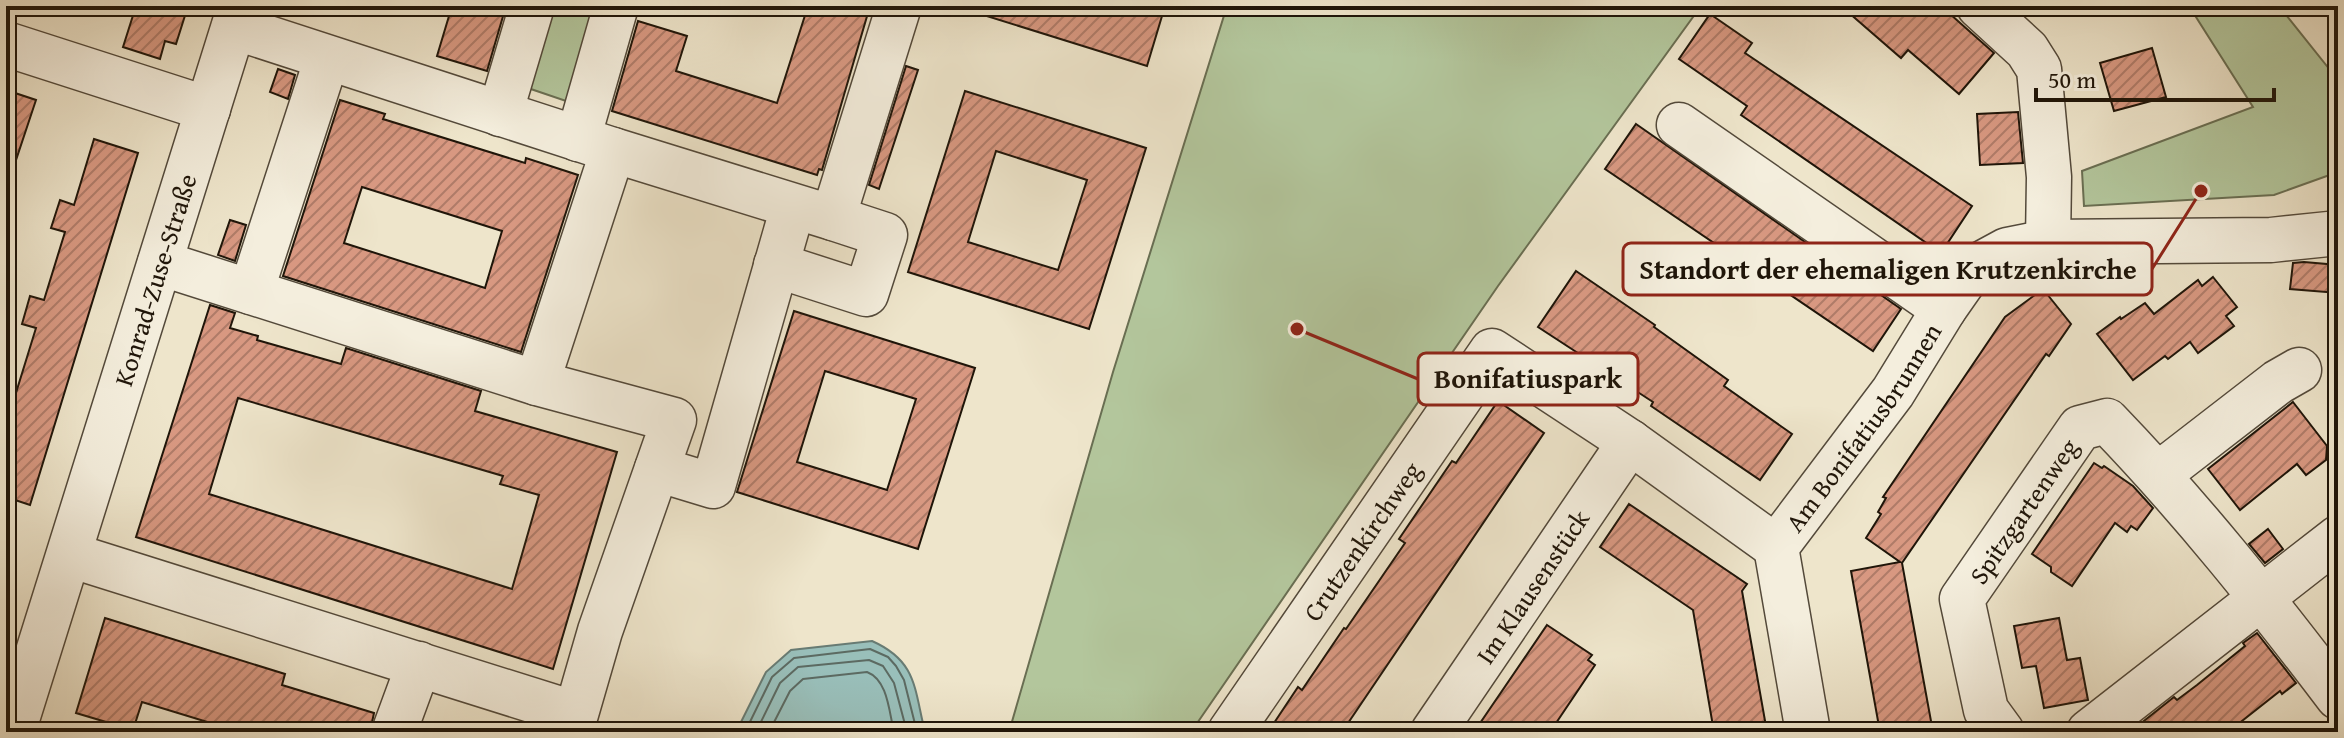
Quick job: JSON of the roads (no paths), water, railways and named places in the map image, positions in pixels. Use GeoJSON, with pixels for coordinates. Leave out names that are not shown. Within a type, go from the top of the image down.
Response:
{"type":"FeatureCollection","features":[{"type":"Feature","properties":{"kind":"street"},"geometry":{"type":"LineString","coordinates":[[500,114],[532,6]]}},
{"type":"Feature","properties":{"kind":"street"},"geometry":{"type":"LineString","coordinates":[[537,383],[596,145],[616,6]]}},
{"type":"Feature","properties":{"kind":"street"},"geometry":{"type":"LineString","coordinates":[[657,469],[713,486],[776,265],[813,213],[899,6]]}},
{"type":"Feature","properties":{"kind":"street"},"geometry":{"type":"LineString","coordinates":[[1979,6],[2027,50],[2039,69],[2049,177],[2048,242]]}},
{"type":"Feature","properties":{"kind":"street"},"geometry":{"type":"LineString","coordinates":[[237,17],[327,58],[885,235],[866,294],[776,265]]}},
{"type":"Feature","properties":{"kind":"street","name":"Konrad-Zuse-Straße"},"geometry":{"type":"LineString","coordinates":[[13,732],[237,17]]}},
{"type":"Feature","properties":{"kind":"street"},"geometry":{"type":"LineString","coordinates":[[6,44],[208,109]]}},
{"type":"Feature","properties":{"kind":"street"},"geometry":{"type":"LineString","coordinates":[[251,292],[327,58]]}},
{"type":"Feature","properties":{"kind":"street","name":"Am Bonifatiusbrunnen"},"geometry":{"type":"LineString","coordinates":[[1679,125],[1944,309]]}},
{"type":"Feature","properties":{"kind":"street","name":"Am Bonifatiusbrunnen"},"geometry":{"type":"LineString","coordinates":[[1808,732],[1776,547],[1893,392],[1972,269],[2007,250],[2048,242],[2271,240],[2338,233]]}},
{"type":"Feature","properties":{"kind":"street"},"geometry":{"type":"LineString","coordinates":[[160,263],[537,383],[674,420],[727,438]]}},
{"type":"Feature","properties":{"kind":"street","name":"Crutzenkirchweg"},"geometry":{"type":"LineString","coordinates":[[1230,732],[1492,351],[1630,442]]}},
{"type":"Feature","properties":{"kind":"street"},"geometry":{"type":"LineString","coordinates":[[2159,474],[2278,382],[2299,370]]}},
{"type":"Feature","properties":{"kind":"street"},"geometry":{"type":"LineString","coordinates":[[70,555],[576,714],[600,631],[674,420]]}},
{"type":"Feature","properties":{"kind":"street","name":"Spitzgartenweg"},"geometry":{"type":"LineString","coordinates":[[2002,732],[1986,710],[1962,599],[2080,428],[2107,421],[2159,474],[2262,597],[2338,697]]}},
{"type":"Feature","properties":{"kind":"street"},"geometry":{"type":"LineString","coordinates":[[1630,442],[1776,547]]}},
{"type":"Feature","properties":{"kind":"street","name":"Im Klausenstück"},"geometry":{"type":"LineString","coordinates":[[1433,732],[1630,442]]}},
{"type":"Feature","properties":{"kind":"street"},"geometry":{"type":"LineString","coordinates":[[2089,732],[2338,538]]}},
{"type":"Feature","properties":{"kind":"street"},"geometry":{"type":"LineString","coordinates":[[394,732],[419,664]]}},
{"type":"Feature","properties":{"kind":"water"},"geometry":{"type":"Polygon","coordinates":[[[872,641],[898,657],[906,667],[915,689],[925,732],[736,732],[766,672],[791,650],[872,641]]]}},
{"type":"Feature","properties":{"kind":"place","name":"Standort der ehemaligen Krutzenkirche"},"geometry":{"type":"Point","coordinates":[2201,191]}},
{"type":"Feature","properties":{"kind":"place","name":"Bonifatiuspark"},"geometry":{"type":"Point","coordinates":[1297,329]}}]}
